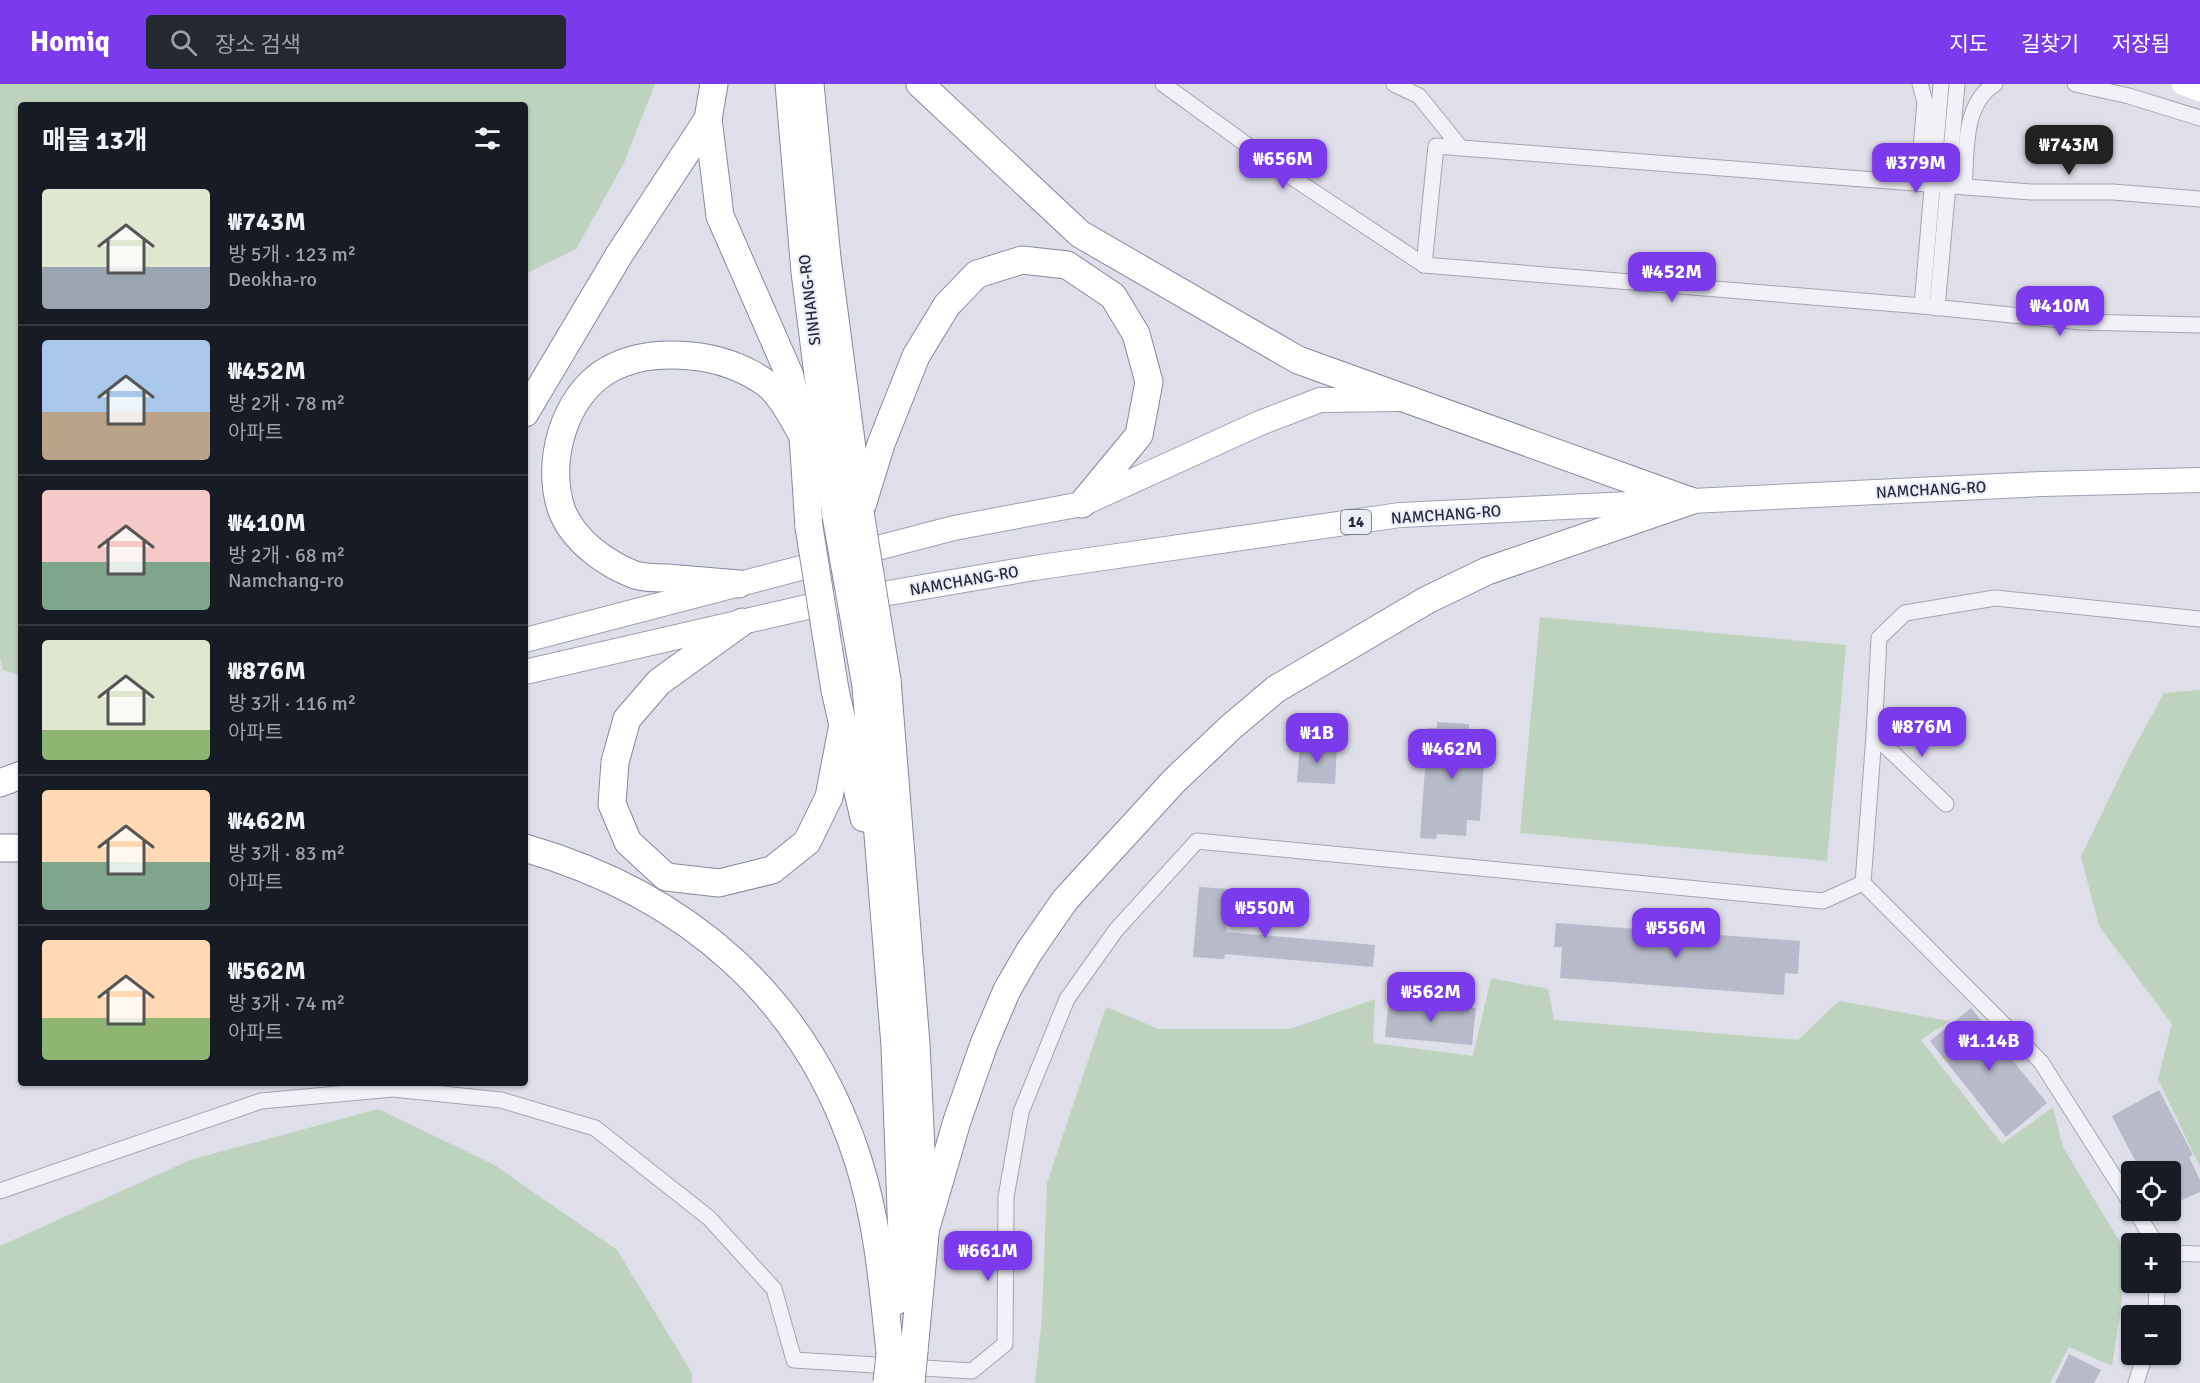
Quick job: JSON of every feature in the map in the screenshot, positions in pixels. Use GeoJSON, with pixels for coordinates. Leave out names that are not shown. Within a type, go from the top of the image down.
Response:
{"type":"FeatureCollection","features":[{"type":"Feature","properties":{"kind":"highway"},"geometry":{"type":"LineString","coordinates":[[714,84],[708,119],[720,216],[790,376],[803,436],[809,527],[835,690],[884,906]]}},
{"type":"Feature","properties":{"kind":"highway","name":"SINHANG-RO"},"geometry":{"type":"LineString","coordinates":[[789,84],[805,272],[848,514]]}},
{"type":"Feature","properties":{"kind":"highway","name":"SINHANG-RO"},"geometry":{"type":"LineString","coordinates":[[810,84],[848,514]]}},
{"type":"Feature","properties":{"kind":"highway"},"geometry":{"type":"LineString","coordinates":[[920,84],[1080,234],[1298,360],[1690,501]]}},
{"type":"Feature","properties":{"kind":"highway"},"geometry":{"type":"LineString","coordinates":[[528,408],[619,255],[708,119]]}},
{"type":"Feature","properties":{"kind":"highway"},"geometry":{"type":"LineString","coordinates":[[925,1232],[916,1044],[876,683],[848,514],[881,444],[916,356],[947,305],[977,274],[1022,260],[1067,265],[1113,296],[1136,334],[1149,382],[1139,435],[1082,504]]}},
{"type":"Feature","properties":{"kind":"highway"},"geometry":{"type":"LineString","coordinates":[[740,584],[638,576],[603,560],[576,534],[562,511],[555,470],[562,426],[581,394],[606,371],[635,358],[666,353],[702,357],[737,367],[768,385],[803,436]]}},
{"type":"Feature","properties":{"kind":"highway"},"geometry":{"type":"LineString","coordinates":[[898,1352],[925,1232],[957,1121],[984,1044],[1007,990],[1029,951],[1065,900],[1174,781],[1231,727],[1276,689],[1427,600],[1487,571],[1690,501]]}},
{"type":"Feature","properties":{"kind":"highway"},"geometry":{"type":"LineString","coordinates":[[742,622],[659,682],[627,719],[615,762],[612,804],[628,842],[666,877],[719,883],[772,870],[807,842],[829,797],[843,723]]}},
{"type":"Feature","properties":{"kind":"highway"},"geometry":{"type":"LineString","coordinates":[[876,683],[884,906],[895,1046],[902,1237],[895,1383]]}},
{"type":"Feature","properties":{"kind":"highway"},"geometry":{"type":"LineString","coordinates":[[0,784],[18,776]]}},
{"type":"Feature","properties":{"kind":"highway"},"geometry":{"type":"LineString","coordinates":[[0,848],[18,848]]}},
{"type":"Feature","properties":{"kind":"highway"},"geometry":{"type":"LineString","coordinates":[[528,849],[613,879],[672,912],[717,946],[752,979],[794,1027],[825,1078],[858,1160],[878,1244],[898,1352]]}},
{"type":"Feature","properties":{"kind":"main road"},"geometry":{"type":"LineString","coordinates":[[2182,84],[2200,91]]}},
{"type":"Feature","properties":{"kind":"main road"},"geometry":{"type":"LineString","coordinates":[[528,639],[954,528],[1082,504],[1220,440],[1320,400],[1408,399]]}},
{"type":"Feature","properties":{"kind":"main road","name":"NAMCHANG-RO"},"geometry":{"type":"LineString","coordinates":[[528,671],[807,607],[1034,568],[1400,515],[2042,484],[2200,480]]}},
{"type":"Feature","properties":{"kind":"main road"},"geometry":{"type":"LineString","coordinates":[[0,784],[18,781]]}},
{"type":"Feature","properties":{"kind":"street"},"geometry":{"type":"LineString","coordinates":[[1163,84],[1287,174],[1424,265],[1929,307],[2081,322],[2200,325]]}},
{"type":"Feature","properties":{"kind":"street"},"geometry":{"type":"LineString","coordinates":[[1394,84],[1419,96],[1461,148]]}},
{"type":"Feature","properties":{"kind":"street"},"geometry":{"type":"LineString","coordinates":[[1920,84],[1924,102],[1929,307]]}},
{"type":"Feature","properties":{"kind":"street"},"geometry":{"type":"LineString","coordinates":[[1926,184],[1941,84]]}},
{"type":"Feature","properties":{"kind":"street"},"geometry":{"type":"LineString","coordinates":[[1957,84],[1957,186]]}},
{"type":"Feature","properties":{"kind":"street"},"geometry":{"type":"LineString","coordinates":[[1929,307],[1972,111],[1983,92],[1995,84]]}},
{"type":"Feature","properties":{"kind":"street"},"geometry":{"type":"LineString","coordinates":[[2075,84],[2129,96],[2200,118]]}},
{"type":"Feature","properties":{"kind":"street"},"geometry":{"type":"LineString","coordinates":[[1424,265],[1436,146],[2031,192],[2114,192],[2200,199]]}},
{"type":"Feature","properties":{"kind":"street"},"geometry":{"type":"LineString","coordinates":[[2121,1187],[2041,1062],[1863,883],[1879,638],[1905,613],[1995,598],[2200,619]]}},
{"type":"Feature","properties":{"kind":"street"},"geometry":{"type":"LineString","coordinates":[[1874,735],[1946,804]]}},
{"type":"Feature","properties":{"kind":"street"},"geometry":{"type":"LineString","coordinates":[[0,1191],[261,1101],[393,1089],[501,1100],[595,1128],[709,1218],[774,1289],[794,1360],[972,1371],[1005,1344],[1006,1197],[1021,1112],[1067,999],[1116,930],[1197,841],[1823,901],[1863,883]]}},
{"type":"Feature","properties":{"kind":"street"},"geometry":{"type":"LineString","coordinates":[[2181,1253],[2200,1254]]}},
{"type":"Feature","properties":{"kind":"street"},"geometry":{"type":"LineString","coordinates":[[2136,1383],[2142,1365]]}},
{"type":"Feature","properties":{"kind":"green space"},"geometry":{"type":"Polygon","coordinates":[[[0,84],[655,84],[624,163],[576,249],[528,273],[528,102],[18,102],[18,675],[3,670],[0,658],[0,84]]]}},
{"type":"Feature","properties":{"kind":"green space"},"geometry":{"type":"Polygon","coordinates":[[[1540,617],[1846,645],[1827,861],[1520,833],[1540,617]]]}},
{"type":"Feature","properties":{"kind":"green space"},"geometry":{"type":"Polygon","coordinates":[[[2200,690],[2200,1167],[2158,1079],[2172,1024],[2099,926],[2081,857],[2129,757],[2164,693],[2200,690]]]}},
{"type":"Feature","properties":{"kind":"green space"},"geometry":{"type":"Polygon","coordinates":[[[1491,978],[1548,989],[1554,1020],[1798,1040],[1839,1001],[1949,1021],[1921,1040],[2002,1144],[2053,1107],[2063,1147],[2121,1244],[2122,1301],[2112,1366],[2069,1347],[2050,1383],[1035,1383],[1042,1317],[1047,1183],[1106,1007],[1159,1029],[1290,1029],[1375,999],[1373,1043],[1473,1056],[1491,978]]]}},
{"type":"Feature","properties":{"kind":"green space"},"geometry":{"type":"Polygon","coordinates":[[[378,1109],[493,1164],[617,1250],[692,1373],[692,1383],[0,1383],[0,1246],[190,1160],[378,1109]]]}},
{"type":"Feature","properties":{"kind":"building"},"geometry":{"type":"Polygon","coordinates":[[[1437,722],[1469,724],[1469,732],[1486,733],[1480,821],[1467,820],[1466,836],[1437,834],[1436,839],[1420,838],[1428,728],[1437,728],[1437,722]]]}},
{"type":"Feature","properties":{"kind":"building"},"geometry":{"type":"Polygon","coordinates":[[[1300,744],[1337,746],[1335,784],[1297,782],[1300,744]]]}},
{"type":"Feature","properties":{"kind":"building"},"geometry":{"type":"Polygon","coordinates":[[[1199,887],[1230,889],[1226,932],[1375,945],[1373,967],[1225,954],[1224,959],[1193,957],[1199,887]]]}},
{"type":"Feature","properties":{"kind":"building"},"geometry":{"type":"Polygon","coordinates":[[[1556,923],[1800,941],[1798,974],[1785,973],[1784,995],[1560,978],[1562,947],[1554,947],[1556,923]]]}},
{"type":"Feature","properties":{"kind":"building"},"geometry":{"type":"Polygon","coordinates":[[[1389,1000],[1476,1008],[1472,1045],[1385,1037],[1389,1000]]]}},
{"type":"Feature","properties":{"kind":"building"},"geometry":{"type":"Polygon","coordinates":[[[1971,1008],[2047,1103],[2006,1137],[1930,1041],[1971,1008]]]}},
{"type":"Feature","properties":{"kind":"building"},"geometry":{"type":"Polygon","coordinates":[[[2159,1090],[2193,1155],[2189,1157],[2200,1180],[2200,1192],[2181,1200],[2181,1161],[2135,1161],[2112,1116],[2159,1090]]]}},
{"type":"Feature","properties":{"kind":"building"},"geometry":{"type":"Polygon","coordinates":[[[2069,1354],[2101,1370],[2094,1383],[2055,1383],[2069,1354]]]}}]}
